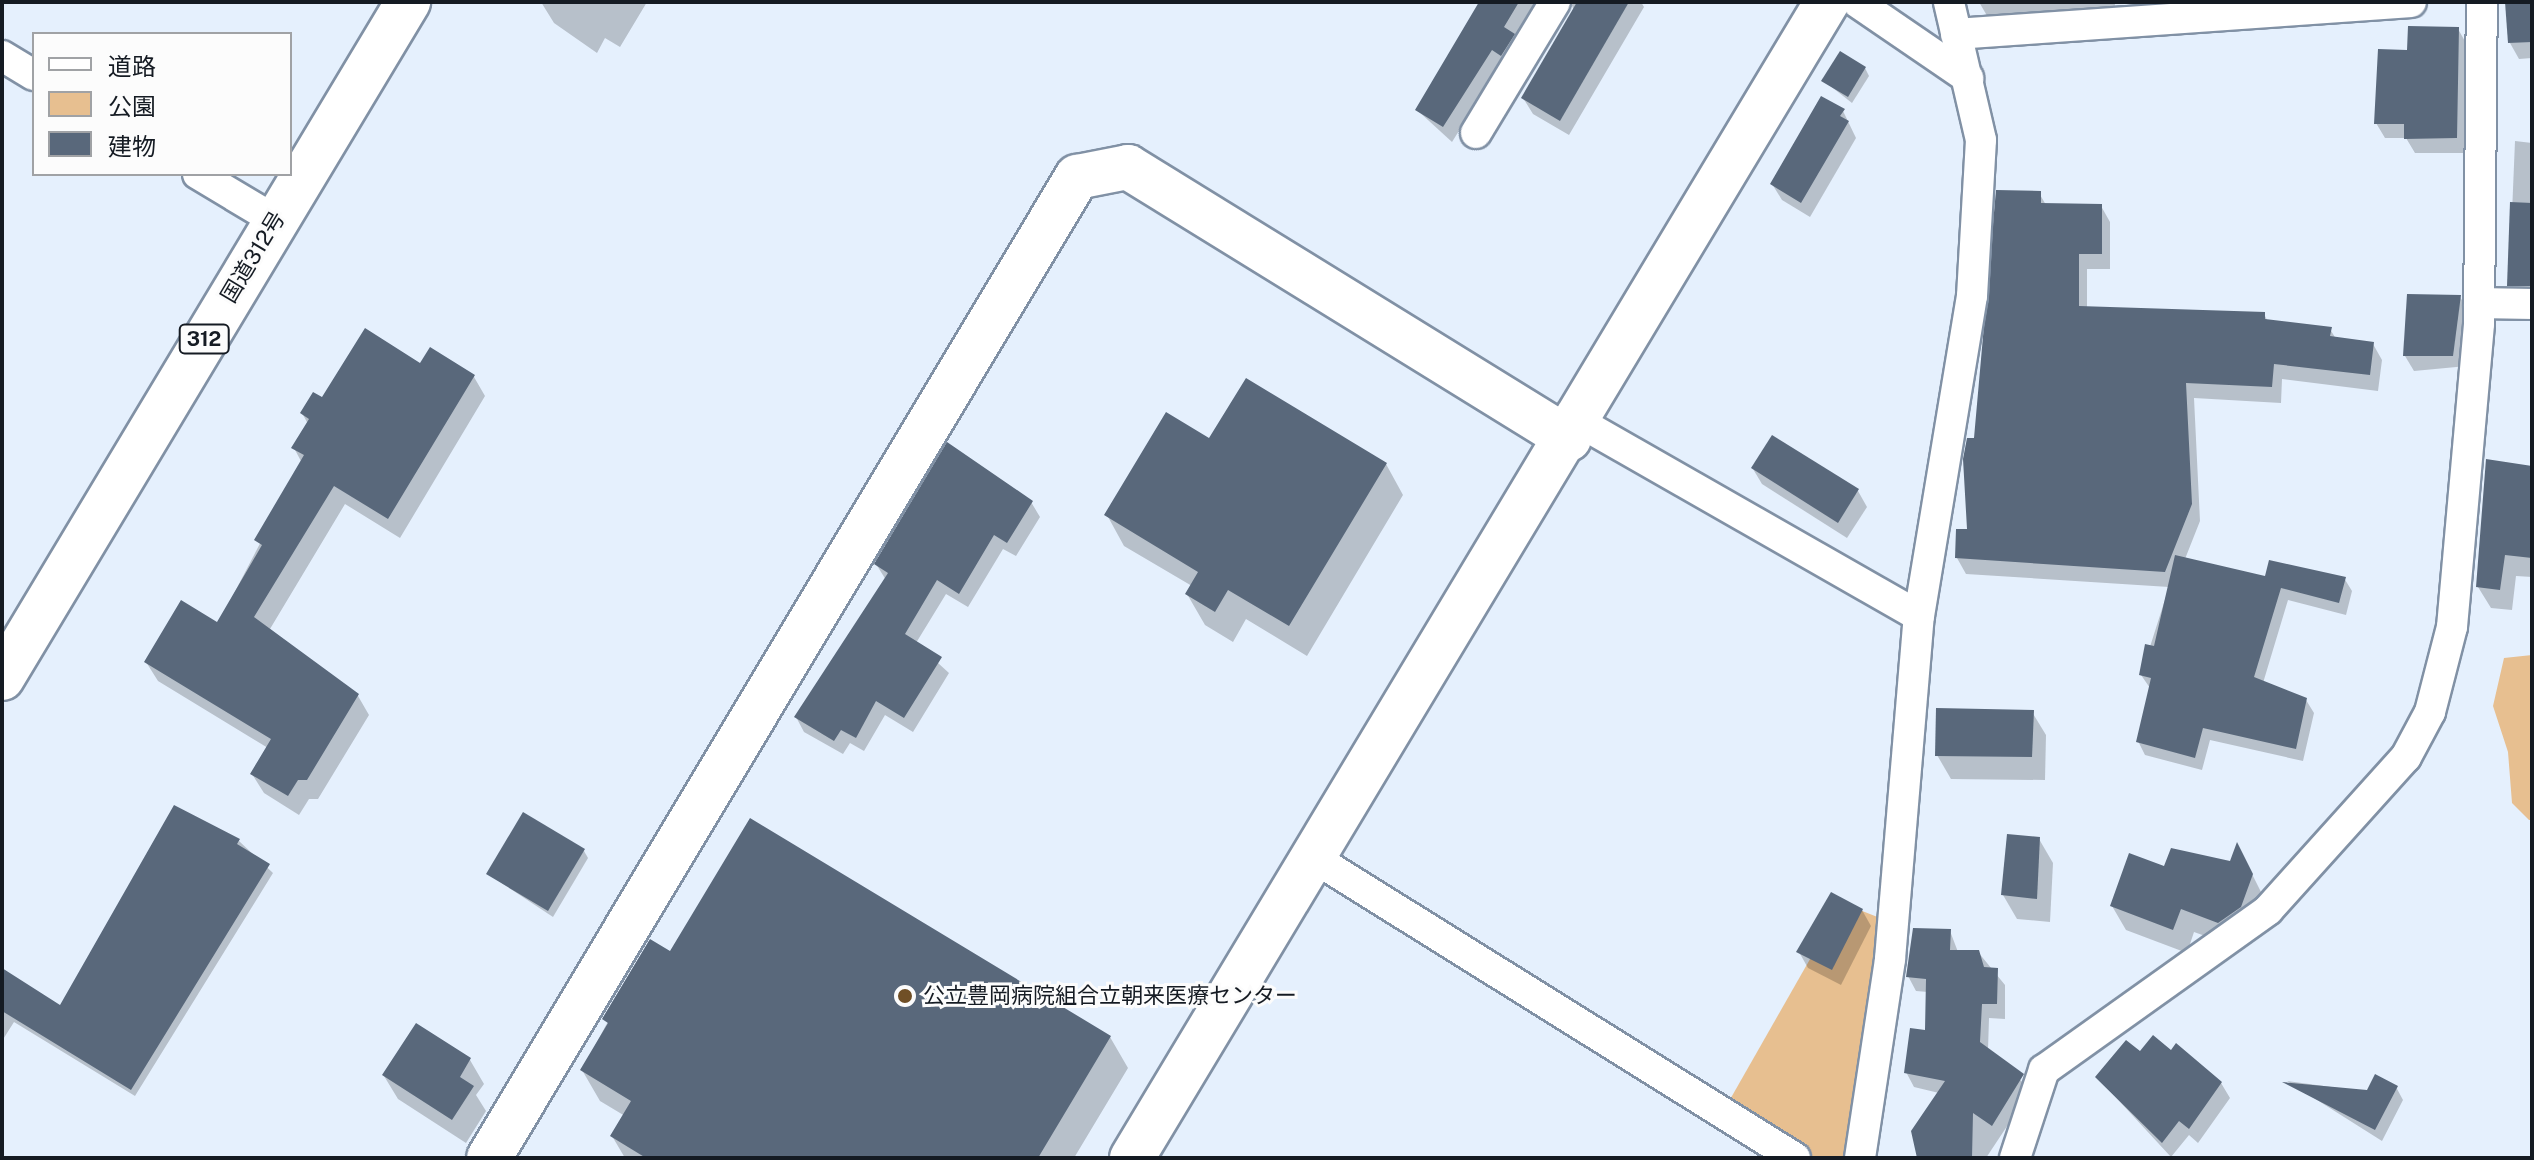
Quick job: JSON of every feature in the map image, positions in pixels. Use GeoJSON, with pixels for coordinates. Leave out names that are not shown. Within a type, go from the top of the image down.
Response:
{"type":"FeatureCollection","features":[{"type":"Feature","properties":{"kind":"main road","name":"国道312号"},"geometry":{"type":"LineString","coordinates":[[2,678],[408,2]]}},
{"type":"Feature","properties":{"kind":"main road"},"geometry":{"type":"LineString","coordinates":[[1132,1158],[1574,430],[1827,2]]}},
{"type":"Feature","properties":{"kind":"main road"},"geometry":{"type":"LineString","coordinates":[[489,1158],[1077,177],[1128,167],[1574,430]]}},
{"type":"Feature","properties":{"kind":"street"},"geometry":{"type":"LineString","coordinates":[[1476,133],[1555,2]]}},
{"type":"Feature","properties":{"kind":"street"},"geometry":{"type":"LineString","coordinates":[[1857,2],[1968,78]]}},
{"type":"Feature","properties":{"kind":"street"},"geometry":{"type":"LineString","coordinates":[[1860,1158],[1890,959],[1919,616],[1972,296],[1981,140],[1949,2]]}},
{"type":"Feature","properties":{"kind":"street"},"geometry":{"type":"LineString","coordinates":[[1956,34],[2222,8],[2411,2]]}},
{"type":"Feature","properties":{"kind":"street"},"geometry":{"type":"LineString","coordinates":[[2015,1158],[2044,1070],[2268,910],[2406,757],[2430,712],[2452,627],[2479,303],[2482,2]]}},
{"type":"Feature","properties":{"kind":"street"},"geometry":{"type":"LineString","coordinates":[[2,56],[32,74]]}},
{"type":"Feature","properties":{"kind":"street"},"geometry":{"type":"LineString","coordinates":[[201,176],[275,220]]}},
{"type":"Feature","properties":{"kind":"street"},"geometry":{"type":"LineString","coordinates":[[2479,303],[2532,304]]}},
{"type":"Feature","properties":{"kind":"street"},"geometry":{"type":"LineString","coordinates":[[1574,430],[1919,616]]}},
{"type":"Feature","properties":{"kind":"street"},"geometry":{"type":"LineString","coordinates":[[1314,858],[1795,1158]]}},
{"type":"Feature","properties":{"kind":"green space"},"geometry":{"type":"Polygon","coordinates":[[[2532,655],[2532,820],[2529,820],[2512,803],[2508,752],[2493,706],[2504,658],[2532,655]]]}},
{"type":"Feature","properties":{"kind":"green space"},"geometry":{"type":"Polygon","coordinates":[[[1842,903],[1880,918],[1858,1158],[1798,1158],[1724,1110],[1842,903]]]}},
{"type":"Feature","properties":{"kind":"building"},"geometry":{"type":"Polygon","coordinates":[[[1479,2],[1519,2],[1504,27],[1515,34],[1501,56],[1492,50],[1443,127],[1415,110],[1479,2]]]}},
{"type":"Feature","properties":{"kind":"building"},"geometry":{"type":"Polygon","coordinates":[[[1577,2],[1629,2],[1560,121],[1521,98],[1577,2]]]}},
{"type":"Feature","properties":{"kind":"building"},"geometry":{"type":"Polygon","coordinates":[[[2505,2],[2532,2],[2532,42],[2508,43],[2505,2]]]}},
{"type":"Feature","properties":{"kind":"building"},"geometry":{"type":"Polygon","coordinates":[[[2408,26],[2459,27],[2457,138],[2404,139],[2404,124],[2374,124],[2378,49],[2407,50],[2408,26]]]}},
{"type":"Feature","properties":{"kind":"building"},"geometry":{"type":"Polygon","coordinates":[[[1840,51],[1866,67],[1848,97],[1821,81],[1840,51]]]}},
{"type":"Feature","properties":{"kind":"building"},"geometry":{"type":"Polygon","coordinates":[[[1821,96],[1845,109],[1840,116],[1849,121],[1801,203],[1770,184],[1821,96]]]}},
{"type":"Feature","properties":{"kind":"building"},"geometry":{"type":"Polygon","coordinates":[[[1996,190],[2041,191],[2041,203],[2102,204],[2102,254],[2079,254],[2079,306],[2265,312],[2265,319],[2332,327],[2330,336],[2374,342],[2370,375],[2274,364],[2272,387],[2186,383],[2192,504],[2165,572],[1955,558],[1956,529],[1967,529],[1963,459],[1967,438],[1974,438],[1996,190]]]}},
{"type":"Feature","properties":{"kind":"building"},"geometry":{"type":"Polygon","coordinates":[[[2510,202],[2532,203],[2532,286],[2507,286],[2510,202]]]}},
{"type":"Feature","properties":{"kind":"building"},"geometry":{"type":"Polygon","coordinates":[[[2407,294],[2461,295],[2453,356],[2403,356],[2407,294]]]}},
{"type":"Feature","properties":{"kind":"building"},"geometry":{"type":"Polygon","coordinates":[[[365,328],[420,363],[430,347],[475,375],[388,519],[334,486],[254,617],[359,694],[307,780],[298,780],[288,796],[250,774],[271,739],[144,662],[181,600],[217,622],[262,545],[254,540],[304,455],[291,448],[309,419],[300,413],[313,392],[322,397],[365,328]]]}},
{"type":"Feature","properties":{"kind":"building"},"geometry":{"type":"Polygon","coordinates":[[[1246,378],[1387,463],[1289,626],[1228,590],[1215,612],[1185,594],[1198,572],[1104,515],[1166,412],[1209,438],[1246,378]]]}},
{"type":"Feature","properties":{"kind":"building"},"geometry":{"type":"Polygon","coordinates":[[[1772,435],[1859,489],[1838,523],[1751,468],[1772,435]]]}},
{"type":"Feature","properties":{"kind":"building"},"geometry":{"type":"Polygon","coordinates":[[[947,442],[1033,501],[1007,543],[994,535],[959,594],[937,580],[905,634],[942,657],[904,718],[876,701],[856,738],[841,730],[834,741],[794,717],[888,573],[874,564],[947,442]]]}},
{"type":"Feature","properties":{"kind":"building"},"geometry":{"type":"Polygon","coordinates":[[[2486,459],[2532,466],[2532,558],[2505,555],[2500,590],[2476,587],[2486,459]]]}},
{"type":"Feature","properties":{"kind":"building"},"geometry":{"type":"Polygon","coordinates":[[[2175,555],[2265,576],[2269,560],[2346,577],[2339,603],[2281,588],[2254,677],[2307,698],[2296,749],[2203,728],[2195,758],[2136,742],[2151,678],[2139,675],[2145,644],[2154,646],[2175,555]]]}},
{"type":"Feature","properties":{"kind":"building"},"geometry":{"type":"Polygon","coordinates":[[[1936,708],[2034,710],[2032,757],[1935,756],[1936,708]]]}},
{"type":"Feature","properties":{"kind":"building"},"geometry":{"type":"Polygon","coordinates":[[[174,805],[240,839],[237,844],[270,864],[131,1090],[2,1011],[2,968],[60,1005],[174,805]]]}},
{"type":"Feature","properties":{"kind":"building"},"geometry":{"type":"Polygon","coordinates":[[[523,812],[585,849],[548,911],[486,874],[523,812]]]}},
{"type":"Feature","properties":{"kind":"building"},"geometry":{"type":"Polygon","coordinates":[[[750,818],[1111,1036],[1038,1158],[646,1158],[610,1136],[631,1101],[580,1070],[608,1023],[602,1019],[650,939],[670,951],[750,818]]]}},
{"type":"Feature","properties":{"kind":"building"},"geometry":{"type":"Polygon","coordinates":[[[2007,834],[2040,837],[2037,899],[2001,895],[2007,834]]]}},
{"type":"Feature","properties":{"kind":"building"},"geometry":{"type":"Polygon","coordinates":[[[2237,842],[2253,874],[2241,907],[2218,923],[2181,909],[2173,930],[2110,906],[2129,853],[2164,866],[2171,848],[2230,861],[2237,842]]]}},
{"type":"Feature","properties":{"kind":"building"},"geometry":{"type":"Polygon","coordinates":[[[1831,892],[1863,909],[1832,970],[1796,952],[1831,892]]]}},
{"type":"Feature","properties":{"kind":"building"},"geometry":{"type":"Polygon","coordinates":[[[1913,928],[1951,929],[1950,950],[1979,950],[1984,967],[1998,968],[1997,1004],[1982,1004],[1980,1042],[2024,1074],[1992,1126],[1973,1113],[1972,1158],[1917,1158],[1911,1131],[1945,1081],[1904,1073],[1910,1028],[1925,1030],[1926,979],[1906,977],[1913,928]]]}},
{"type":"Feature","properties":{"kind":"building"},"geometry":{"type":"Polygon","coordinates":[[[416,1023],[471,1058],[460,1077],[474,1086],[452,1120],[382,1075],[416,1023]]]}},
{"type":"Feature","properties":{"kind":"building"},"geometry":{"type":"Polygon","coordinates":[[[2153,1035],[2171,1050],[2176,1043],[2222,1082],[2189,1129],[2179,1121],[2162,1143],[2095,1077],[2126,1040],[2140,1051],[2153,1035]]]}},
{"type":"Feature","properties":{"kind":"building"},"geometry":{"type":"Polygon","coordinates":[[[2375,1074],[2398,1086],[2375,1130],[2282,1082],[2367,1090],[2375,1074]]]}},
{"type":"Feature","properties":{"kind":"place","name":"公立豊岡病院組合立朝来医療センター"},"geometry":{"type":"Point","coordinates":[905,996]}}]}
